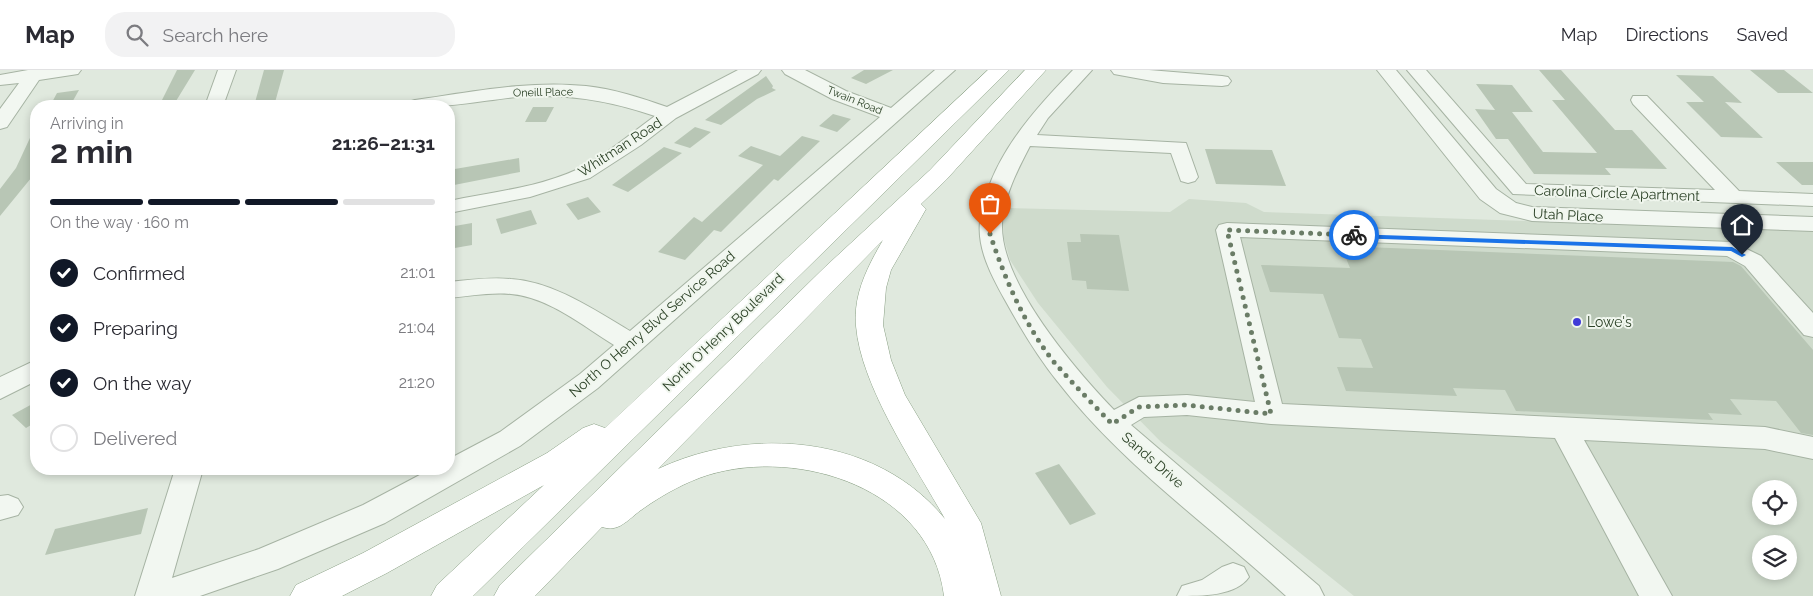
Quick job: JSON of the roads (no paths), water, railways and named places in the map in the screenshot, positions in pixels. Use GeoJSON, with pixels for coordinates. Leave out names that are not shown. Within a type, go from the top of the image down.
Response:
{"type":"FeatureCollection","features":[{"type":"Feature","properties":{"kind":"highway","name":"North O'Henry Boulevard"},"geometry":{"type":"LineString","coordinates":[[449,596],[683,370],[999,70]]}},
{"type":"Feature","properties":{"kind":"highway"},"geometry":{"type":"LineString","coordinates":[[512,596],[834,272],[938,175],[1036,70]]}},
{"type":"Feature","properties":{"kind":"highway"},"geometry":{"type":"LineString","coordinates":[[938,175],[902,227],[878,270],[873,288],[869,325],[877,360],[891,396],[964,523],[984,596]]}},
{"type":"Feature","properties":{"kind":"highway"},"geometry":{"type":"LineString","coordinates":[[308,596],[375,563],[558,462],[683,370]]}},
{"type":"Feature","properties":{"kind":"highway"},"geometry":{"type":"LineString","coordinates":[[520,596],[593,529],[627,502],[668,479],[719,460],[770,454],[830,460],[884,482],[916,507],[944,542],[962,596]]}},
{"type":"Feature","properties":{"kind":"street"},"geometry":{"type":"LineString","coordinates":[[0,80],[35,73],[72,70]]}},
{"type":"Feature","properties":{"kind":"street"},"geometry":{"type":"LineString","coordinates":[[216,100],[226,70]]}},
{"type":"Feature","properties":{"kind":"street","name":"Whitman Road"},"geometry":{"type":"LineString","coordinates":[[455,206],[530,191],[583,174],[634,141],[669,114],[724,83],[752,70]]}},
{"type":"Feature","properties":{"kind":"street","name":"Twain Road"},"geometry":{"type":"LineString","coordinates":[[792,70],[839,95],[893,115]]}},
{"type":"Feature","properties":{"kind":"street","name":"North O Henry Blvd Service Road"},"geometry":{"type":"LineString","coordinates":[[455,470],[510,439],[590,381],[946,70]]}},
{"type":"Feature","properties":{"kind":"street","name":"Sands Drive"},"geometry":{"type":"LineString","coordinates":[[1082,70],[1040,115],[998,191],[990,234],[1004,275],[1023,314],[1053,361],[1112,424],[1308,596]]}},
{"type":"Feature","properties":{"kind":"street"},"geometry":{"type":"LineString","coordinates":[[1120,70],[1163,78],[1222,81]]}},
{"type":"Feature","properties":{"kind":"street","name":"Utah Place"},"geometry":{"type":"LineString","coordinates":[[1386,70],[1488,194],[1508,208],[1532,214],[1813,224]]}},
{"type":"Feature","properties":{"kind":"street","name":"Carolina Circle Apartment"},"geometry":{"type":"LineString","coordinates":[[1416,70],[1520,190],[1813,200]]}},
{"type":"Feature","properties":{"kind":"street"},"geometry":{"type":"LineString","coordinates":[[0,123],[35,73]]}},
{"type":"Feature","properties":{"kind":"street","name":"Oneill Place"},"geometry":{"type":"LineString","coordinates":[[454,100],[505,92],[577,91],[612,97],[669,114]]}},
{"type":"Feature","properties":{"kind":"street"},"geometry":{"type":"LineString","coordinates":[[1640,100],[1733,197]]}},
{"type":"Feature","properties":{"kind":"street"},"geometry":{"type":"LineString","coordinates":[[1025,140],[1179,147],[1188,177]]}},
{"type":"Feature","properties":{"kind":"street"},"geometry":{"type":"LineString","coordinates":[[1271,414],[1227,230],[1732,249],[1753,261],[1813,329]]}},
{"type":"Feature","properties":{"kind":"street"},"geometry":{"type":"LineString","coordinates":[[455,290],[501,286],[528,289],[553,299],[632,344]]}},
{"type":"Feature","properties":{"kind":"street"},"geometry":{"type":"LineString","coordinates":[[0,389],[30,372]]}},
{"type":"Feature","properties":{"kind":"street"},"geometry":{"type":"LineString","coordinates":[[1112,424],[1139,407],[1186,405],[1271,414],[1765,438],[1813,448]]}},
{"type":"Feature","properties":{"kind":"street"},"geometry":{"type":"LineString","coordinates":[[1563,428],[1656,596]]}},
{"type":"Feature","properties":{"kind":"street"},"geometry":{"type":"LineString","coordinates":[[151,596],[186,475]]}},
{"type":"Feature","properties":{"kind":"street","name":"North O Henry Blvd Service Road"},"geometry":{"type":"LineString","coordinates":[[158,596],[267,560],[374,514],[446,475]]}},
{"type":"Feature","properties":{"kind":"street"},"geometry":{"type":"LineString","coordinates":[[1193,596],[1208,593],[1234,577]]}},
{"type":"Feature","properties":{"kind":"place","name":"Lowe's"},"geometry":{"type":"Point","coordinates":[1577,322]}}]}
